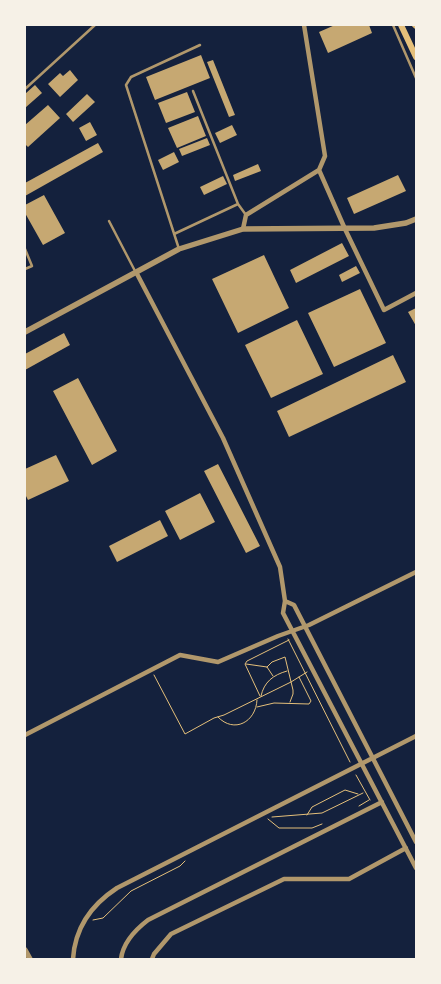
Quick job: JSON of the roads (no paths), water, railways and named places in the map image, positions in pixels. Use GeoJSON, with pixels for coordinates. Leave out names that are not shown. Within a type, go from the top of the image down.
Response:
{"type":"FeatureCollection","features":[{"type":"Feature","properties":{"kind":"main road"},"geometry":{"type":"LineString","coordinates":[[401,25],[416,57]]}},
{"type":"Feature","properties":{"kind":"street"},"geometry":{"type":"LineString","coordinates":[[243,229],[246,215],[319,170],[325,156],[304,25]]}},
{"type":"Feature","properties":{"kind":"street"},"geometry":{"type":"LineString","coordinates":[[319,170],[384,310],[416,293]]}},
{"type":"Feature","properties":{"kind":"street"},"geometry":{"type":"LineString","coordinates":[[25,332],[178,249],[243,229],[374,228],[406,223],[416,219]]}},
{"type":"Feature","properties":{"kind":"street"},"geometry":{"type":"LineString","coordinates":[[136,272],[234,463],[280,567],[285,601],[283,613],[416,868]]}},
{"type":"Feature","properties":{"kind":"street"},"geometry":{"type":"LineString","coordinates":[[25,735],[180,655],[218,662],[286,633],[305,627],[416,572]]}},
{"type":"Feature","properties":{"kind":"street"},"geometry":{"type":"LineString","coordinates":[[285,601],[294,606],[416,842]]}},
{"type":"Feature","properties":{"kind":"street"},"geometry":{"type":"LineString","coordinates":[[73,959],[77,935],[83,921],[102,898],[117,888],[416,736]]}},
{"type":"Feature","properties":{"kind":"street"},"geometry":{"type":"LineString","coordinates":[[121,959],[126,943],[132,933],[148,920],[382,802]]}},
{"type":"Feature","properties":{"kind":"street"},"geometry":{"type":"LineString","coordinates":[[152,959],[171,934],[284,879],[349,879],[406,848]]}},
{"type":"Feature","properties":{"kind":"street"},"geometry":{"type":"LineString","coordinates":[[25,950],[30,959]]}},
{"type":"Feature","properties":{"kind":"lane"},"geometry":{"type":"LineString","coordinates":[[25,89],[95,25]]}},
{"type":"Feature","properties":{"kind":"lane"},"geometry":{"type":"LineString","coordinates":[[393,25],[416,78]]}},
{"type":"Feature","properties":{"kind":"lane"},"geometry":{"type":"LineString","coordinates":[[178,249],[126,85],[131,77],[200,46]]}},
{"type":"Feature","properties":{"kind":"lane"},"geometry":{"type":"LineString","coordinates":[[193,91],[238,204],[246,215]]}},
{"type":"Feature","properties":{"kind":"lane"},"geometry":{"type":"LineString","coordinates":[[174,234],[238,204]]}},
{"type":"Feature","properties":{"kind":"lane"},"geometry":{"type":"LineString","coordinates":[[110,221],[136,272]]}},
{"type":"Feature","properties":{"kind":"lane"},"geometry":{"type":"LineString","coordinates":[[25,249],[32,266],[25,269]]}}]}
